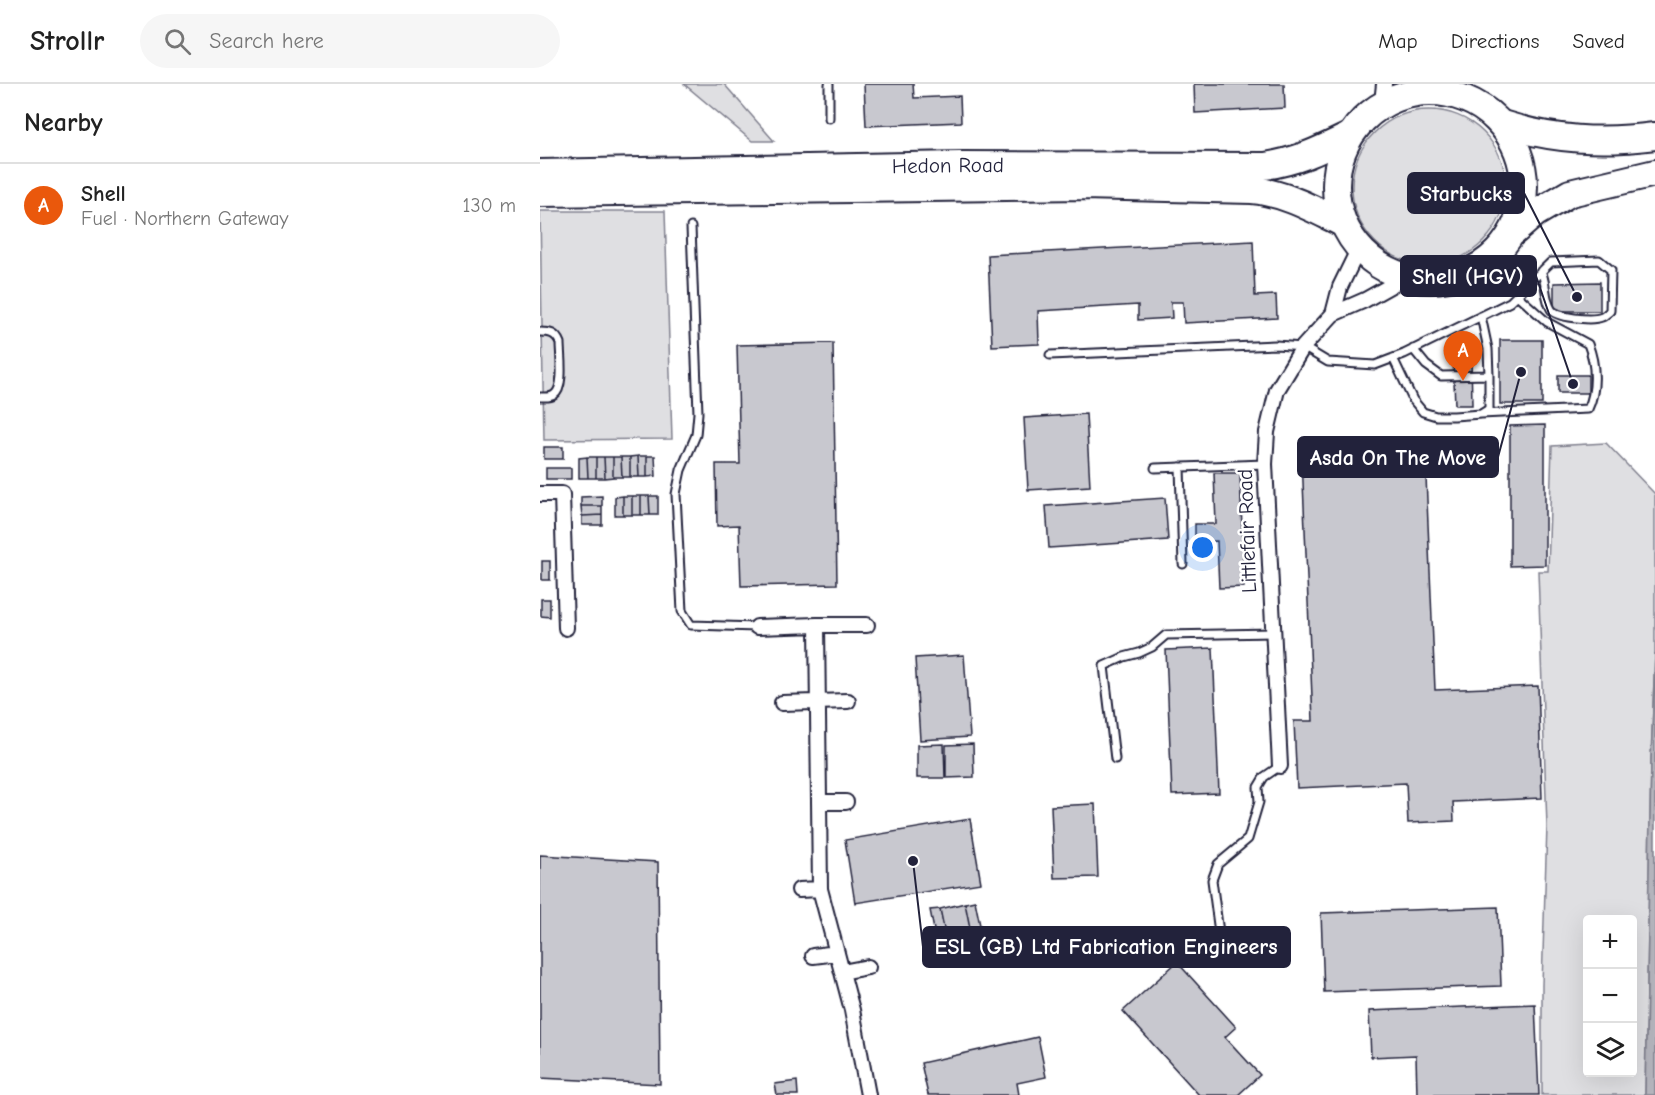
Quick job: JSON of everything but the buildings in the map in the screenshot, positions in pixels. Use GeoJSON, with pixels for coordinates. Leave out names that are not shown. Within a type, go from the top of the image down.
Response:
{"type":"FeatureCollection","features":[{"type":"Feature","properties":{"kind":"highway"},"geometry":{"type":"LineString","coordinates":[[1512,233],[1523,206],[1524,177],[1517,149],[1502,124],[1478,104],[1445,88],[1403,95],[1383,94],[1349,136],[1338,161],[1335,189],[1340,222],[1359,248],[1372,261],[1389,271],[1406,277],[1429,280],[1451,278],[1466,273],[1495,255],[1512,233],[1536,213],[1570,194],[1648,175]]}},
{"type":"Feature","properties":{"kind":"highway"},"geometry":{"type":"LineString","coordinates":[[1502,124],[1532,134],[1555,138],[1650,137]]}},
{"type":"Feature","properties":{"kind":"highway","name":"Hedon Road"},"geometry":{"type":"LineString","coordinates":[[540,173],[960,165],[1265,166],[1309,156],[1349,136]]}},
{"type":"Feature","properties":{"kind":"highway","name":"Hedon Road"},"geometry":{"type":"LineString","coordinates":[[540,193],[1072,186],[1251,190],[1289,198],[1340,222]]}},
{"type":"Feature","properties":{"kind":"street","name":"Littlefair Road"},"geometry":{"type":"LineString","coordinates":[[1333,314],[1340,287],[1359,248]]}},
{"type":"Feature","properties":{"kind":"street","name":"Littlefair Road"},"geometry":{"type":"LineString","coordinates":[[1280,766],[1265,464],[1267,432],[1277,390],[1303,347],[1333,314],[1365,300],[1406,277]]}},
{"type":"Feature","properties":{"kind":"street"},"geometry":{"type":"LineString","coordinates":[[540,495],[562,494],[566,628]]}},
{"type":"Feature","properties":{"kind":"street"},"geometry":{"type":"LineString","coordinates":[[817,625],[820,889],[852,1010],[868,1095]]}},
{"type":"Feature","properties":{"kind":"street"},"geometry":{"type":"LineString","coordinates":[[757,627],[867,625]]}},
{"type":"Feature","properties":{"kind":"street"},"geometry":{"type":"LineString","coordinates":[[782,703],[848,701]]}},
{"type":"Feature","properties":{"kind":"street"},"geometry":{"type":"LineString","coordinates":[[819,801],[846,802]]}},
{"type":"Feature","properties":{"kind":"street"},"geometry":{"type":"LineString","coordinates":[[799,890],[820,889]]}},
{"type":"Feature","properties":{"kind":"street"},"geometry":{"type":"LineString","coordinates":[[813,956],[837,953]]}},
{"type":"Feature","properties":{"kind":"street"},"geometry":{"type":"LineString","coordinates":[[842,972],[868,967]]}},
{"type":"Feature","properties":{"kind":"lane"},"geometry":{"type":"LineString","coordinates":[[829,84],[829,118]]}},
{"type":"Feature","properties":{"kind":"lane"},"geometry":{"type":"LineString","coordinates":[[691,227],[698,413],[696,435],[681,470],[676,494],[682,611],[691,625],[757,627]]}},
{"type":"Feature","properties":{"kind":"lane"},"geometry":{"type":"LineString","coordinates":[[1050,356],[1276,345],[1303,347],[1328,362],[1375,365],[1510,302],[1541,271],[1551,262],[1599,260],[1608,267],[1611,270],[1610,311],[1601,317],[1559,316],[1551,310],[1545,279],[1541,271]]}},
{"type":"Feature","properties":{"kind":"lane"},"geometry":{"type":"LineString","coordinates":[[1393,358],[1413,400],[1423,412],[1436,416],[1588,410],[1594,397],[1593,356],[1588,344],[1548,321],[1517,295]]}},
{"type":"Feature","properties":{"kind":"lane"},"geometry":{"type":"LineString","coordinates":[[1480,414],[1489,409],[1488,349],[1481,316]]}},
{"type":"Feature","properties":{"kind":"lane"},"geometry":{"type":"LineString","coordinates":[[540,333],[553,333],[558,337],[561,385],[553,396],[540,397]]}},
{"type":"Feature","properties":{"kind":"lane"},"geometry":{"type":"LineString","coordinates":[[1413,349],[1426,365],[1441,376],[1489,375]]}},
{"type":"Feature","properties":{"kind":"lane"},"geometry":{"type":"LineString","coordinates":[[1155,468],[1265,464]]}},
{"type":"Feature","properties":{"kind":"lane"},"geometry":{"type":"LineString","coordinates":[[1180,467],[1183,564]]}},
{"type":"Feature","properties":{"kind":"lane"},"geometry":{"type":"LineString","coordinates":[[1114,759],[1104,666],[1124,657],[1139,654],[1166,635],[1273,633]]}},
{"type":"Feature","properties":{"kind":"lane"},"geometry":{"type":"LineString","coordinates":[[1220,940],[1212,880],[1218,864],[1248,838],[1258,802],[1258,787],[1264,777],[1280,766]]}},
{"type":"Feature","properties":{"kind":"shaded area"},"geometry":{"type":"Polygon","coordinates":[[[684,84],[724,84],[774,141],[752,141],[684,84]]]}},
{"type":"Feature","properties":{"kind":"shaded area"},"geometry":{"type":"Polygon","coordinates":[[[1429,110],[1458,116],[1472,123],[1483,133],[1493,144],[1500,158],[1506,187],[1500,216],[1493,230],[1483,241],[1472,251],[1458,258],[1429,264],[1400,258],[1386,251],[1375,241],[1365,230],[1358,216],[1352,187],[1358,158],[1365,144],[1375,133],[1386,123],[1400,116],[1429,110]]]}},
{"type":"Feature","properties":{"kind":"shaded area"},"geometry":{"type":"Polygon","coordinates":[[[540,211],[665,211],[672,439],[544,440],[540,211]]]}},
{"type":"Feature","properties":{"kind":"shaded area"},"geometry":{"type":"Polygon","coordinates":[[[1606,443],[1655,494],[1655,653],[1645,1095],[1542,1095],[1542,985],[1547,826],[1538,571],[1548,571],[1552,446],[1606,443]]]}},
{"type":"Feature","properties":{"kind":"shaded area"},"geometry":{"type":"Polygon","coordinates":[[[1655,653],[1655,1095],[1645,1095],[1651,760],[1655,653]]]}},
{"type":"Feature","properties":{"kind":"place","name":"Starbucks"},"geometry":{"type":"Point","coordinates":[1577,297]}},
{"type":"Feature","properties":{"kind":"place","name":"Asda On The Move"},"geometry":{"type":"Point","coordinates":[1521,372]}},
{"type":"Feature","properties":{"kind":"place","name":"Shell"},"geometry":{"type":"Point","coordinates":[1463,381]}},
{"type":"Feature","properties":{"kind":"place","name":"Shell (HGV)"},"geometry":{"type":"Point","coordinates":[1573,384]}},
{"type":"Feature","properties":{"kind":"place","name":"ESL (GB) Ltd Fabrication Engineers"},"geometry":{"type":"Point","coordinates":[913,861]}}]}
